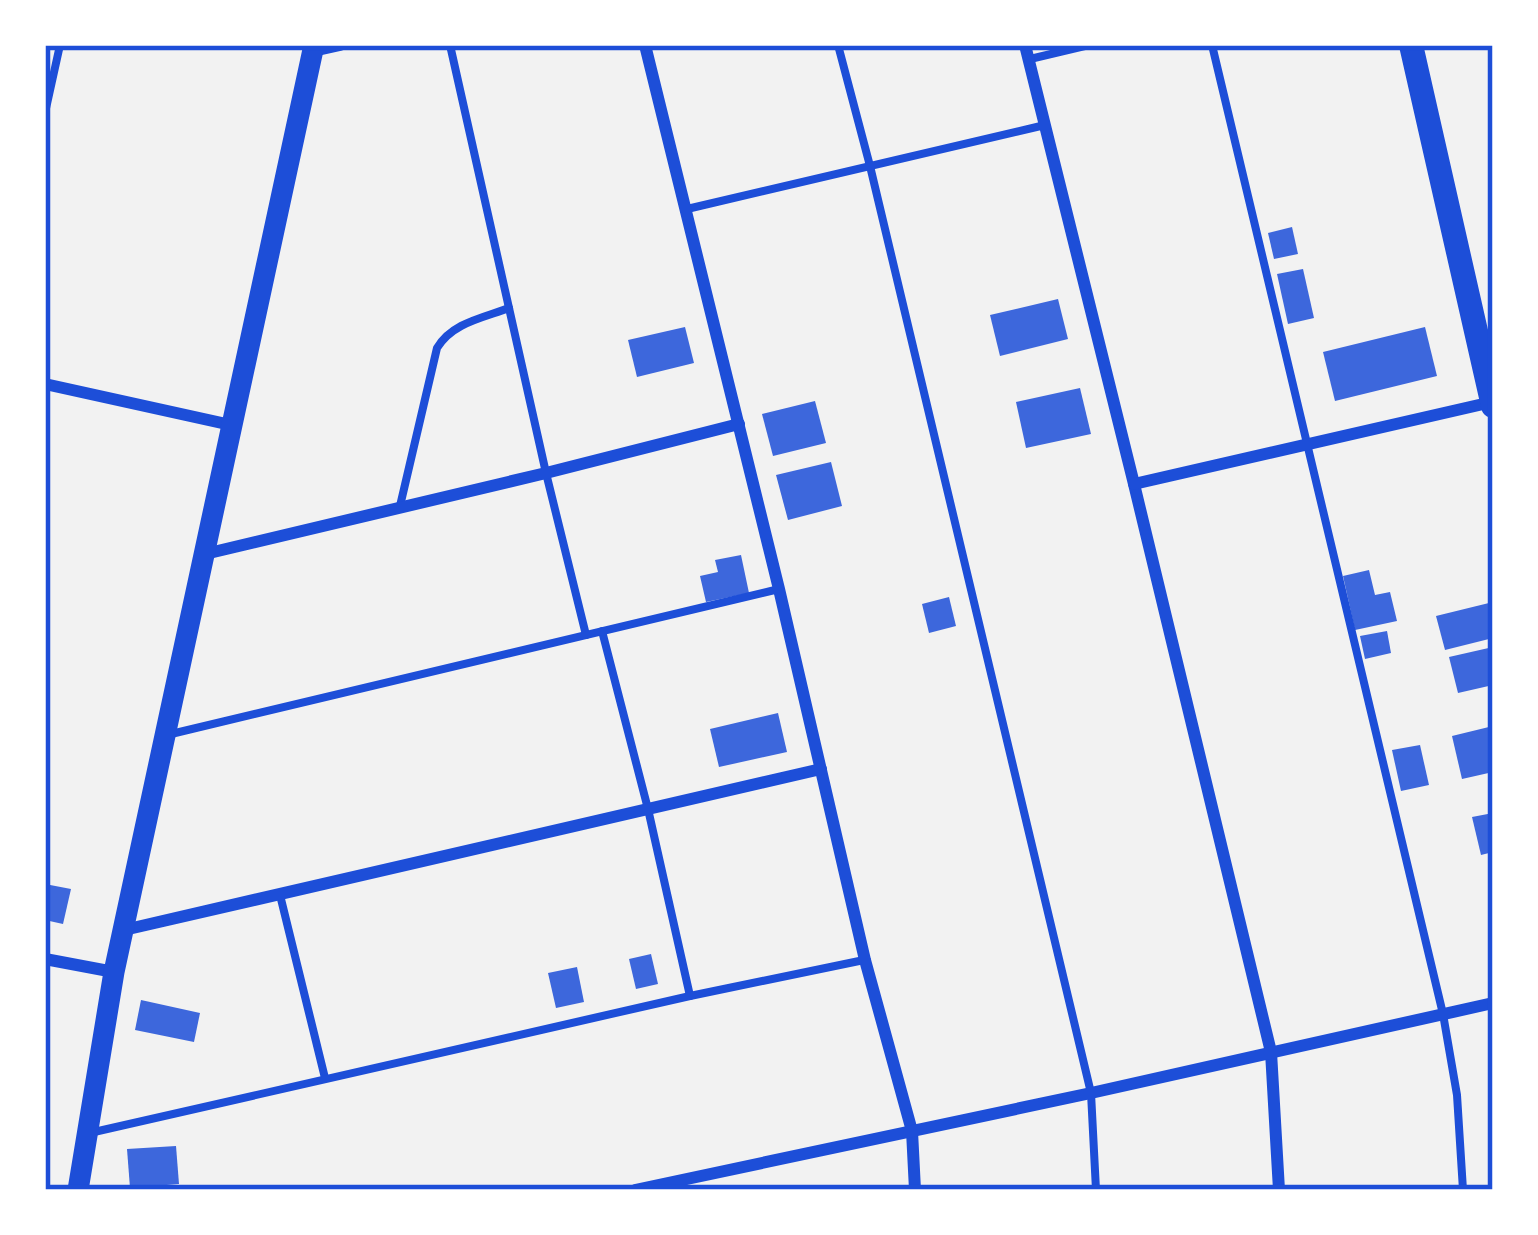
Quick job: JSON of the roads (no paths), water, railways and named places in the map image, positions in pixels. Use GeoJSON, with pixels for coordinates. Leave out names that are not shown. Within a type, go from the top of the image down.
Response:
{"type":"FeatureCollection","features":[{"type":"Feature","properties":{"kind":"main road"},"geometry":{"type":"LineString","coordinates":[[1411,45],[1493,403]]}},
{"type":"Feature","properties":{"kind":"main road"},"geometry":{"type":"LineString","coordinates":[[78,1190],[114,972],[314,48]]}},
{"type":"Feature","properties":{"kind":"street"},"geometry":{"type":"LineString","coordinates":[[314,48],[340,45]]}},
{"type":"Feature","properties":{"kind":"street"},"geometry":{"type":"LineString","coordinates":[[645,45],[865,960],[912,1130],[915,1190]]}},
{"type":"Feature","properties":{"kind":"street"},"geometry":{"type":"LineString","coordinates":[[1027,52],[1271,1052],[1279,1190]]}},
{"type":"Feature","properties":{"kind":"street"},"geometry":{"type":"LineString","coordinates":[[45,383],[231,424]]}},
{"type":"Feature","properties":{"kind":"street"},"geometry":{"type":"LineString","coordinates":[[1134,484],[1493,403]]}},
{"type":"Feature","properties":{"kind":"street"},"geometry":{"type":"LineString","coordinates":[[206,554],[739,424]]}},
{"type":"Feature","properties":{"kind":"street"},"geometry":{"type":"LineString","coordinates":[[123,930],[821,769]]}},
{"type":"Feature","properties":{"kind":"street"},"geometry":{"type":"LineString","coordinates":[[45,959],[114,972]]}},
{"type":"Feature","properties":{"kind":"street"},"geometry":{"type":"LineString","coordinates":[[635,1190],[1493,1003]]}},
{"type":"Feature","properties":{"kind":"lane"},"geometry":{"type":"LineString","coordinates":[[45,113],[60,45]]}},
{"type":"Feature","properties":{"kind":"lane"},"geometry":{"type":"LineString","coordinates":[[450,45],[586,635]]}},
{"type":"Feature","properties":{"kind":"lane"},"geometry":{"type":"LineString","coordinates":[[838,45],[1091,1093],[1096,1190]]}},
{"type":"Feature","properties":{"kind":"lane"},"geometry":{"type":"LineString","coordinates":[[1027,52],[1089,45]]}},
{"type":"Feature","properties":{"kind":"lane"},"geometry":{"type":"LineString","coordinates":[[1212,45],[1443,1014],[1457,1095],[1463,1190]]}},
{"type":"Feature","properties":{"kind":"lane"},"geometry":{"type":"LineString","coordinates":[[687,208],[1045,125]]}},
{"type":"Feature","properties":{"kind":"lane"},"geometry":{"type":"LineString","coordinates":[[400,508],[437,348],[458,327],[509,308]]}},
{"type":"Feature","properties":{"kind":"lane"},"geometry":{"type":"LineString","coordinates":[[164,735],[779,589]]}},
{"type":"Feature","properties":{"kind":"lane"},"geometry":{"type":"LineString","coordinates":[[602,631],[690,996]]}},
{"type":"Feature","properties":{"kind":"lane"},"geometry":{"type":"LineString","coordinates":[[280,894],[325,1078]]}},
{"type":"Feature","properties":{"kind":"lane"},"geometry":{"type":"LineString","coordinates":[[86,1133],[865,960]]}},
{"type":"Feature","properties":{"kind":"lane"},"geometry":{"type":"LineString","coordinates":[[45,1189],[59,1190]]}}]}
